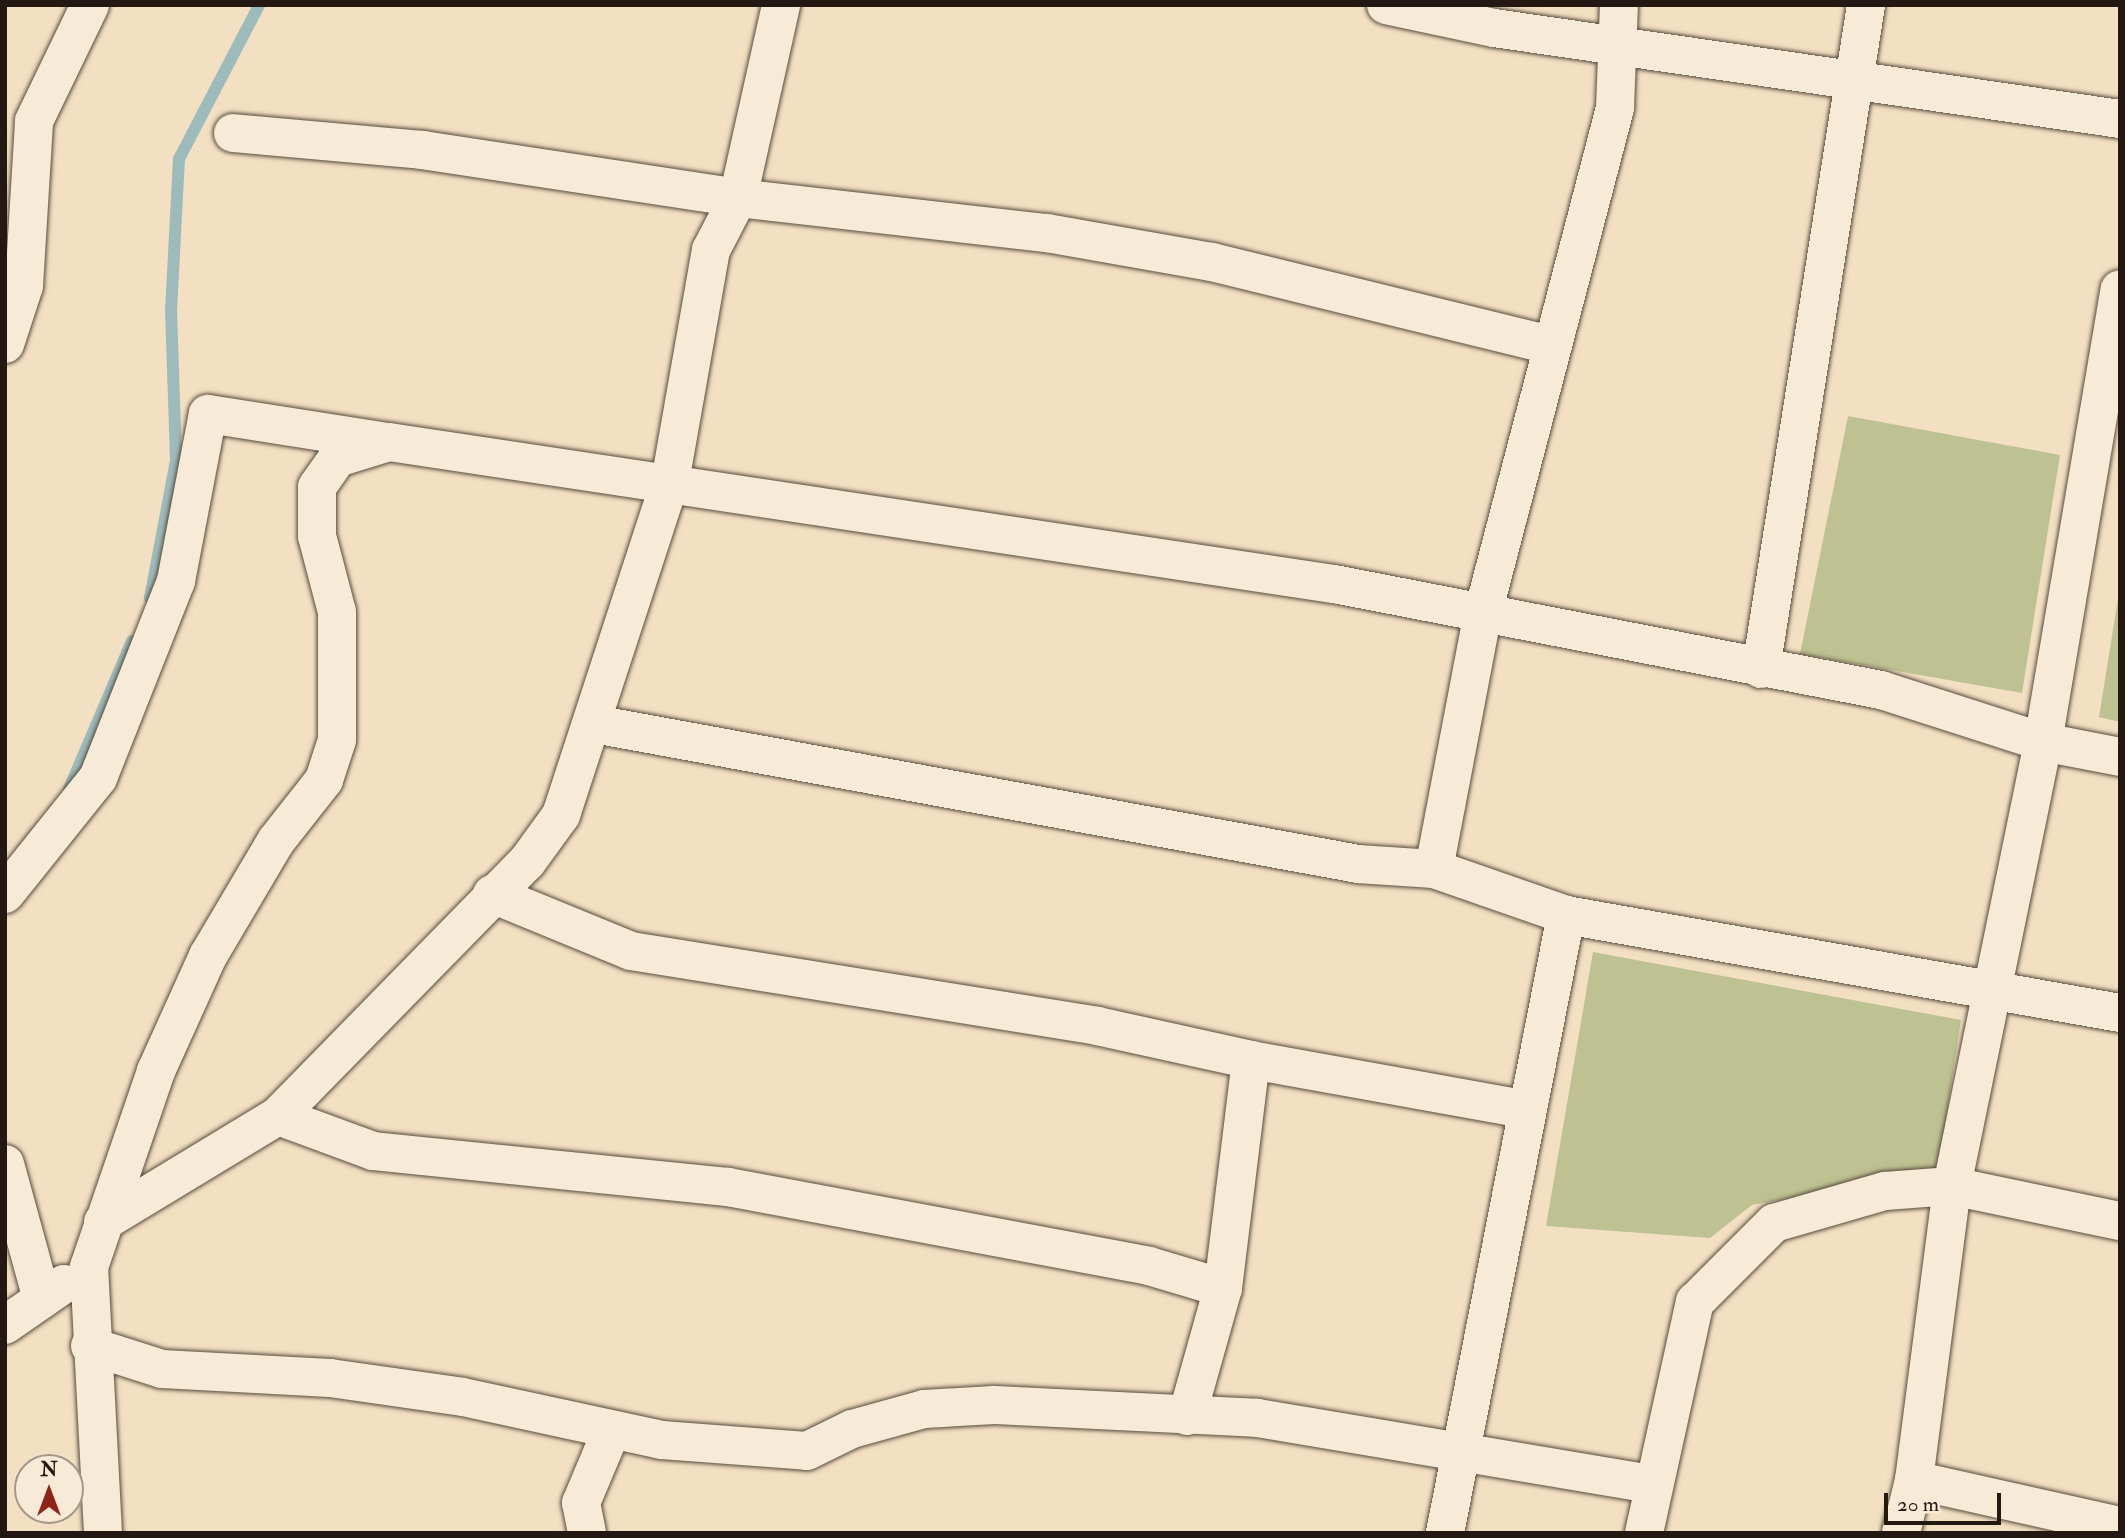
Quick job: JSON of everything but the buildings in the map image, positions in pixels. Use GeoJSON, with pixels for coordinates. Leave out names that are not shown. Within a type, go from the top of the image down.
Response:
{"type":"FeatureCollection","features":[{"type":"Feature","properties":{"kind":"street"},"geometry":{"type":"LineString","coordinates":[[5,344],[24,286],[20,118],[90,5]]}},
{"type":"Feature","properties":{"kind":"street"},"geometry":{"type":"LineString","coordinates":[[103,1222],[278,1116],[492,894],[527,862],[561,816],[594,723],[670,482],[711,250],[737,198],[781,5]]}},
{"type":"Feature","properties":{"kind":"street"},"geometry":{"type":"LineString","coordinates":[[1387,5],[1856,84],[2120,119]]}},
{"type":"Feature","properties":{"kind":"street"},"geometry":{"type":"LineString","coordinates":[[1434,869],[1483,613],[1615,108],[1619,5]]}},
{"type":"Feature","properties":{"kind":"street"},"geometry":{"type":"LineString","coordinates":[[1760,669],[1856,84],[1866,5]]}},
{"type":"Feature","properties":{"kind":"street"},"geometry":{"type":"LineString","coordinates":[[233,133],[422,150],[737,198],[1047,233],[1212,262],[1551,345]]}},
{"type":"Feature","properties":{"kind":"street"},"geometry":{"type":"LineString","coordinates":[[1900,1533],[1914,1479],[1952,1186],[2043,742],[2120,289]]}},
{"type":"Feature","properties":{"kind":"street"},"geometry":{"type":"LineString","coordinates":[[5,894],[98,778],[176,581],[208,414],[1334,584],[1760,669],[1881,690],[2043,742],[2120,757]]}},
{"type":"Feature","properties":{"kind":"street"},"geometry":{"type":"LineString","coordinates":[[103,1533],[90,1346],[89,1267],[156,1071],[208,956],[276,841],[324,780],[337,740],[337,612],[317,536],[317,487],[337,458],[389,442]]}},
{"type":"Feature","properties":{"kind":"street"},"geometry":{"type":"LineString","coordinates":[[594,723],[1358,864],[1434,869],[1566,915],[1994,988],[2120,1013]]}},
{"type":"Feature","properties":{"kind":"street"},"geometry":{"type":"LineString","coordinates":[[492,894],[631,951],[1097,1026],[1251,1060],[1528,1110]]}},
{"type":"Feature","properties":{"kind":"street"},"geometry":{"type":"LineString","coordinates":[[1445,1533],[1566,915]]}},
{"type":"Feature","properties":{"kind":"street"},"geometry":{"type":"LineString","coordinates":[[1186,1416],[1223,1288],[1251,1060]]}},
{"type":"Feature","properties":{"kind":"street"},"geometry":{"type":"LineString","coordinates":[[278,1116],[373,1151],[728,1187],[1149,1266],[1223,1288]]}},
{"type":"Feature","properties":{"kind":"street"},"geometry":{"type":"LineString","coordinates":[[5,1164],[42,1300]]}},
{"type":"Feature","properties":{"kind":"street"},"geometry":{"type":"LineString","coordinates":[[1644,1533],[1652,1484],[1695,1302],[1774,1223],[1885,1191],[1952,1186],[2120,1221]]}},
{"type":"Feature","properties":{"kind":"street"},"geometry":{"type":"LineString","coordinates":[[5,1325],[89,1267]]}},
{"type":"Feature","properties":{"kind":"street"},"geometry":{"type":"LineString","coordinates":[[90,1346],[162,1369],[330,1378],[463,1397],[610,1434],[807,1451],[852,1429],[924,1409],[994,1405],[1257,1418],[1652,1484]]}},
{"type":"Feature","properties":{"kind":"street"},"geometry":{"type":"LineString","coordinates":[[587,1533],[581,1503],[610,1434]]}},
{"type":"Feature","properties":{"kind":"street"},"geometry":{"type":"LineString","coordinates":[[1914,1479],[2120,1526]]}},
{"type":"Feature","properties":{"kind":"green space"},"geometry":{"type":"Polygon","coordinates":[[[1848,416],[2060,455],[2022,693],[1800,654],[1848,416]]]}},
{"type":"Feature","properties":{"kind":"green space"},"geometry":{"type":"Polygon","coordinates":[[[2120,586],[2120,722],[2099,717],[2120,586]]]}},
{"type":"Feature","properties":{"kind":"green space"},"geometry":{"type":"Polygon","coordinates":[[[1593,952],[1961,1020],[1938,1172],[1752,1205],[1710,1238],[1546,1226],[1593,952]]]}},
{"type":"Feature","properties":{"kind":"waterway"},"geometry":{"type":"LineString","coordinates":[[150,598],[176,460],[171,311],[179,159],[259,5]]}},
{"type":"Feature","properties":{"kind":"waterway"},"geometry":{"type":"LineString","coordinates":[[69,789],[132,641]]}}]}
